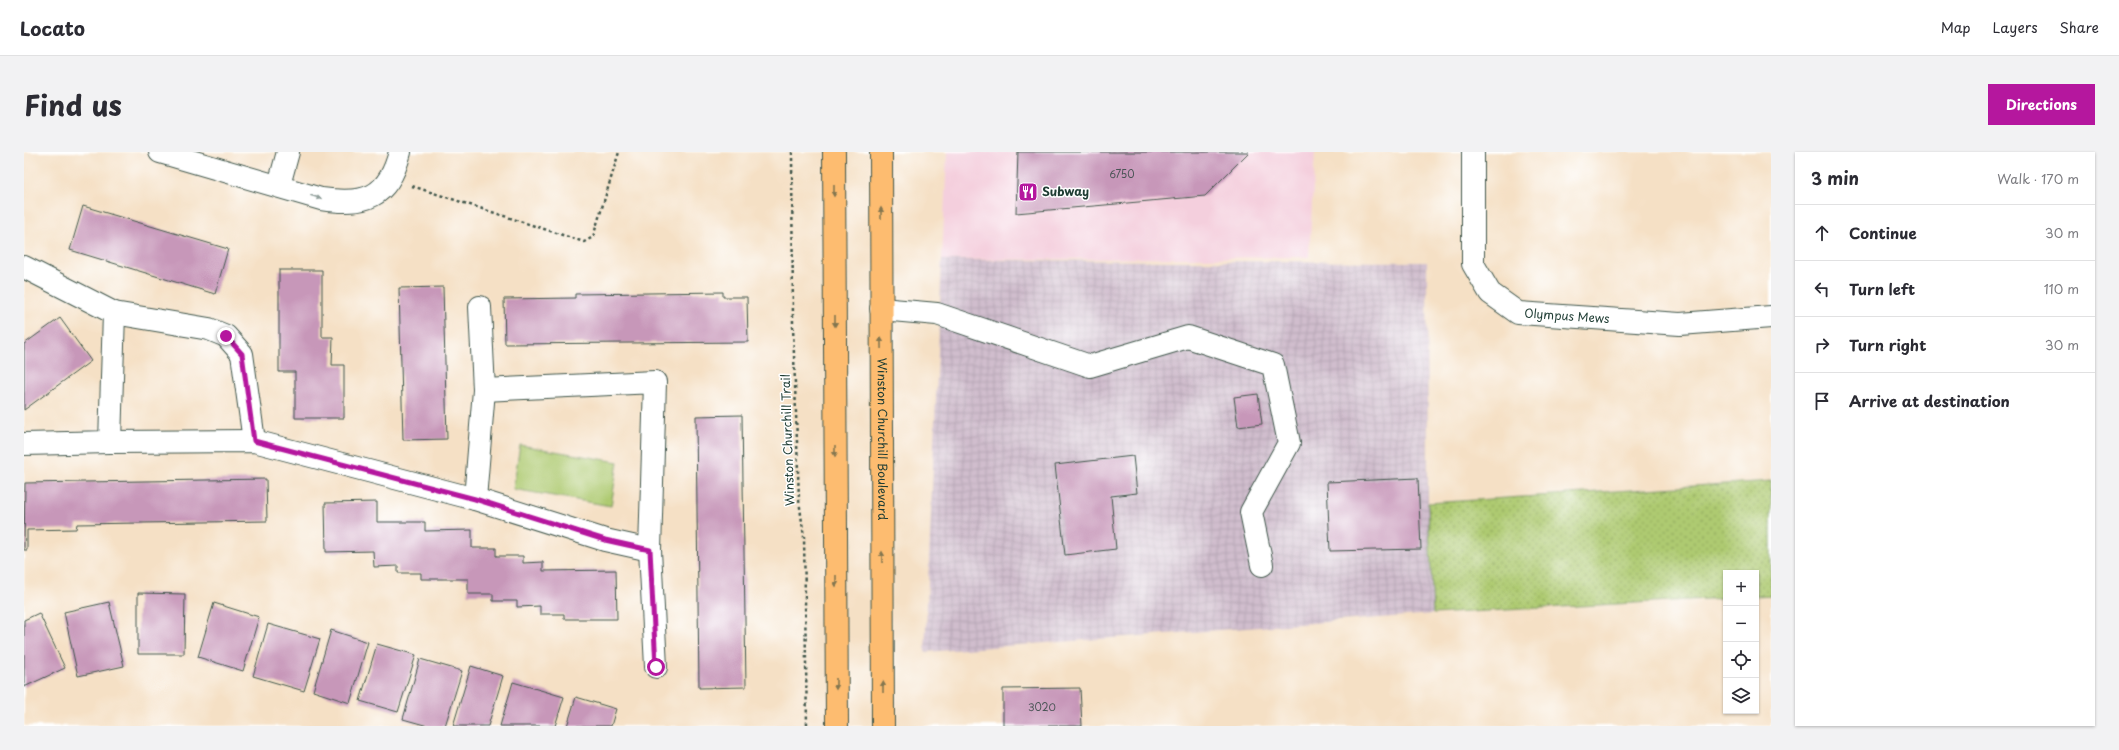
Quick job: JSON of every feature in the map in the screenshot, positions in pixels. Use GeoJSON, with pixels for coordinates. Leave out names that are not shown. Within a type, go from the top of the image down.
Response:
{"type":"FeatureCollection","features":[{"type":"Feature","properties":{"kind":"main road"},"geometry":{"type":"LineString","coordinates":[[834,152],[837,726]]}},
{"type":"Feature","properties":{"kind":"main road","name":"Winston Churchill Boulevard"},"geometry":{"type":"LineString","coordinates":[[881,152],[883,726]]}},
{"type":"Feature","properties":{"kind":"street"},"geometry":{"type":"LineString","coordinates":[[160,152],[279,185],[321,199],[346,203],[365,200],[382,189],[390,179],[400,152]]}},
{"type":"Feature","properties":{"kind":"street"},"geometry":{"type":"LineString","coordinates":[[279,185],[288,152]]}},
{"type":"Feature","properties":{"kind":"street","name":"Olympus Mews"},"geometry":{"type":"LineString","coordinates":[[1472,152],[1473,264],[1490,294],[1518,312],[1680,324],[1771,317]]}},
{"type":"Feature","properties":{"kind":"street"},"geometry":{"type":"LineString","coordinates":[[24,267],[114,313],[209,329],[226,336],[242,354],[254,441]]}},
{"type":"Feature","properties":{"kind":"street"},"geometry":{"type":"LineString","coordinates":[[475,499],[484,390],[480,307]]}},
{"type":"Feature","properties":{"kind":"street"},"geometry":{"type":"LineString","coordinates":[[881,309],[937,314],[1090,366],[1188,337],[1273,364],[1289,443],[1251,512],[1262,565]]}},
{"type":"Feature","properties":{"kind":"street"},"geometry":{"type":"LineString","coordinates":[[110,442],[114,313]]}},
{"type":"Feature","properties":{"kind":"street"},"geometry":{"type":"LineString","coordinates":[[484,390],[655,382],[650,550],[656,667]]}},
{"type":"Feature","properties":{"kind":"street"},"geometry":{"type":"LineString","coordinates":[[24,444],[254,441],[475,499],[605,540],[650,550]]}},
{"type":"Feature","properties":{"kind":"path"},"geometry":{"type":"LineString","coordinates":[[390,179],[584,242],[593,237],[619,152]]}},
{"type":"Feature","properties":{"kind":"path","name":"Winston Churchill Trail"},"geometry":{"type":"LineString","coordinates":[[792,152],[793,326],[799,500],[804,537],[807,726]]}},
{"type":"Feature","properties":{"kind":"shaded area"},"geometry":{"type":"Polygon","coordinates":[[[947,152],[1315,152],[1309,257],[942,260],[947,152]]]}},
{"type":"Feature","properties":{"kind":"shaded area"},"geometry":{"type":"Polygon","coordinates":[[[942,260],[1427,262],[1428,503],[1433,614],[925,652],[942,260]]]}},
{"type":"Feature","properties":{"kind":"green space"},"geometry":{"type":"Polygon","coordinates":[[[520,445],[618,462],[611,506],[513,489],[520,445]]]}},
{"type":"Feature","properties":{"kind":"green space"},"geometry":{"type":"Polygon","coordinates":[[[1771,481],[1771,595],[1759,596],[1759,570],[1723,570],[1723,598],[1433,614],[1428,503],[1771,481]]]}},
{"type":"Feature","properties":{"kind":"building"},"geometry":{"type":"Polygon","coordinates":[[[1018,152],[1249,152],[1205,196],[1016,213],[1018,152]]]}},
{"type":"Feature","properties":{"kind":"building"},"geometry":{"type":"Polygon","coordinates":[[[83,206],[228,249],[215,294],[70,250],[83,206]]]}},
{"type":"Feature","properties":{"kind":"building"},"geometry":{"type":"Polygon","coordinates":[[[279,270],[322,270],[322,337],[333,337],[332,365],[344,365],[344,418],[295,418],[295,372],[279,372],[279,270]]]}},
{"type":"Feature","properties":{"kind":"building"},"geometry":{"type":"Polygon","coordinates":[[[443,287],[447,439],[403,440],[399,288],[443,287]]]}},
{"type":"Feature","properties":{"kind":"building"},"geometry":{"type":"Polygon","coordinates":[[[723,292],[723,297],[747,297],[748,342],[505,344],[504,299],[575,298],[575,294],[723,292]]]}},
{"type":"Feature","properties":{"kind":"building"},"geometry":{"type":"Polygon","coordinates":[[[60,318],[91,361],[24,410],[24,344],[60,318]]]}},
{"type":"Feature","properties":{"kind":"building"},"geometry":{"type":"Polygon","coordinates":[[[1258,394],[1262,424],[1238,427],[1234,397],[1258,394]]]}},
{"type":"Feature","properties":{"kind":"building"},"geometry":{"type":"Polygon","coordinates":[[[742,415],[746,687],[699,688],[696,416],[742,415]]]}},
{"type":"Feature","properties":{"kind":"building"},"geometry":{"type":"Polygon","coordinates":[[[1133,456],[1137,493],[1111,496],[1116,549],[1065,555],[1055,465],[1133,456]]]}},
{"type":"Feature","properties":{"kind":"building"},"geometry":{"type":"Polygon","coordinates":[[[1418,478],[1421,549],[1330,551],[1327,482],[1418,478]]]}},
{"type":"Feature","properties":{"kind":"building"},"geometry":{"type":"Polygon","coordinates":[[[266,479],[267,521],[77,524],[76,529],[27,530],[27,550],[24,550],[25,483],[266,479]]]}},
{"type":"Feature","properties":{"kind":"building"},"geometry":{"type":"Polygon","coordinates":[[[377,502],[377,522],[425,522],[425,531],[472,530],[472,548],[496,548],[496,556],[523,556],[523,563],[543,562],[543,571],[616,570],[617,619],[564,619],[564,614],[540,614],[540,606],[517,607],[517,601],[493,601],[493,594],[468,594],[468,579],[421,579],[421,573],[398,573],[398,566],[374,567],[373,551],[326,552],[325,503],[377,502]]]}},
{"type":"Feature","properties":{"kind":"building"},"geometry":{"type":"Polygon","coordinates":[[[138,593],[185,594],[184,654],[138,654],[138,593]]]}},
{"type":"Feature","properties":{"kind":"building"},"geometry":{"type":"Polygon","coordinates":[[[109,602],[124,666],[78,676],[64,612],[109,602]]]}},
{"type":"Feature","properties":{"kind":"building"},"geometry":{"type":"Polygon","coordinates":[[[214,603],[259,617],[243,671],[198,657],[214,603]]]}},
{"type":"Feature","properties":{"kind":"building"},"geometry":{"type":"Polygon","coordinates":[[[39,613],[65,668],[24,687],[24,620],[39,613]]]}},
{"type":"Feature","properties":{"kind":"building"},"geometry":{"type":"Polygon","coordinates":[[[268,624],[320,639],[304,691],[253,676],[268,624]]]}},
{"type":"Feature","properties":{"kind":"building"},"geometry":{"type":"Polygon","coordinates":[[[331,630],[368,642],[350,703],[313,691],[331,630]]]}},
{"type":"Feature","properties":{"kind":"building"},"geometry":{"type":"Polygon","coordinates":[[[377,644],[416,655],[398,712],[360,701],[377,644]]]}},
{"type":"Feature","properties":{"kind":"building"},"geometry":{"type":"Polygon","coordinates":[[[420,659],[462,671],[445,726],[428,726],[403,719],[420,659]]]}},
{"type":"Feature","properties":{"kind":"building"},"geometry":{"type":"Polygon","coordinates":[[[471,666],[503,676],[488,726],[453,726],[471,666]]]}},
{"type":"Feature","properties":{"kind":"building"},"geometry":{"type":"Polygon","coordinates":[[[513,682],[564,697],[555,726],[500,726],[513,682]]]}},
{"type":"Feature","properties":{"kind":"building"},"geometry":{"type":"Polygon","coordinates":[[[1080,688],[1082,726],[1003,726],[1003,689],[1080,688]]]}},
{"type":"Feature","properties":{"kind":"building"},"geometry":{"type":"Polygon","coordinates":[[[576,697],[616,709],[611,726],[567,726],[576,697]]]}},
{"type":"Feature","properties":{"kind":"place","name":"Subway"},"geometry":{"type":"Point","coordinates":[1028,192]}},
{"type":"Feature","properties":{"kind":"route"},"geometry":{"type":"LineString","coordinates":[[226,336],[242,354],[254,441],[475,499],[605,540],[650,550],[656,667]]}}]}
